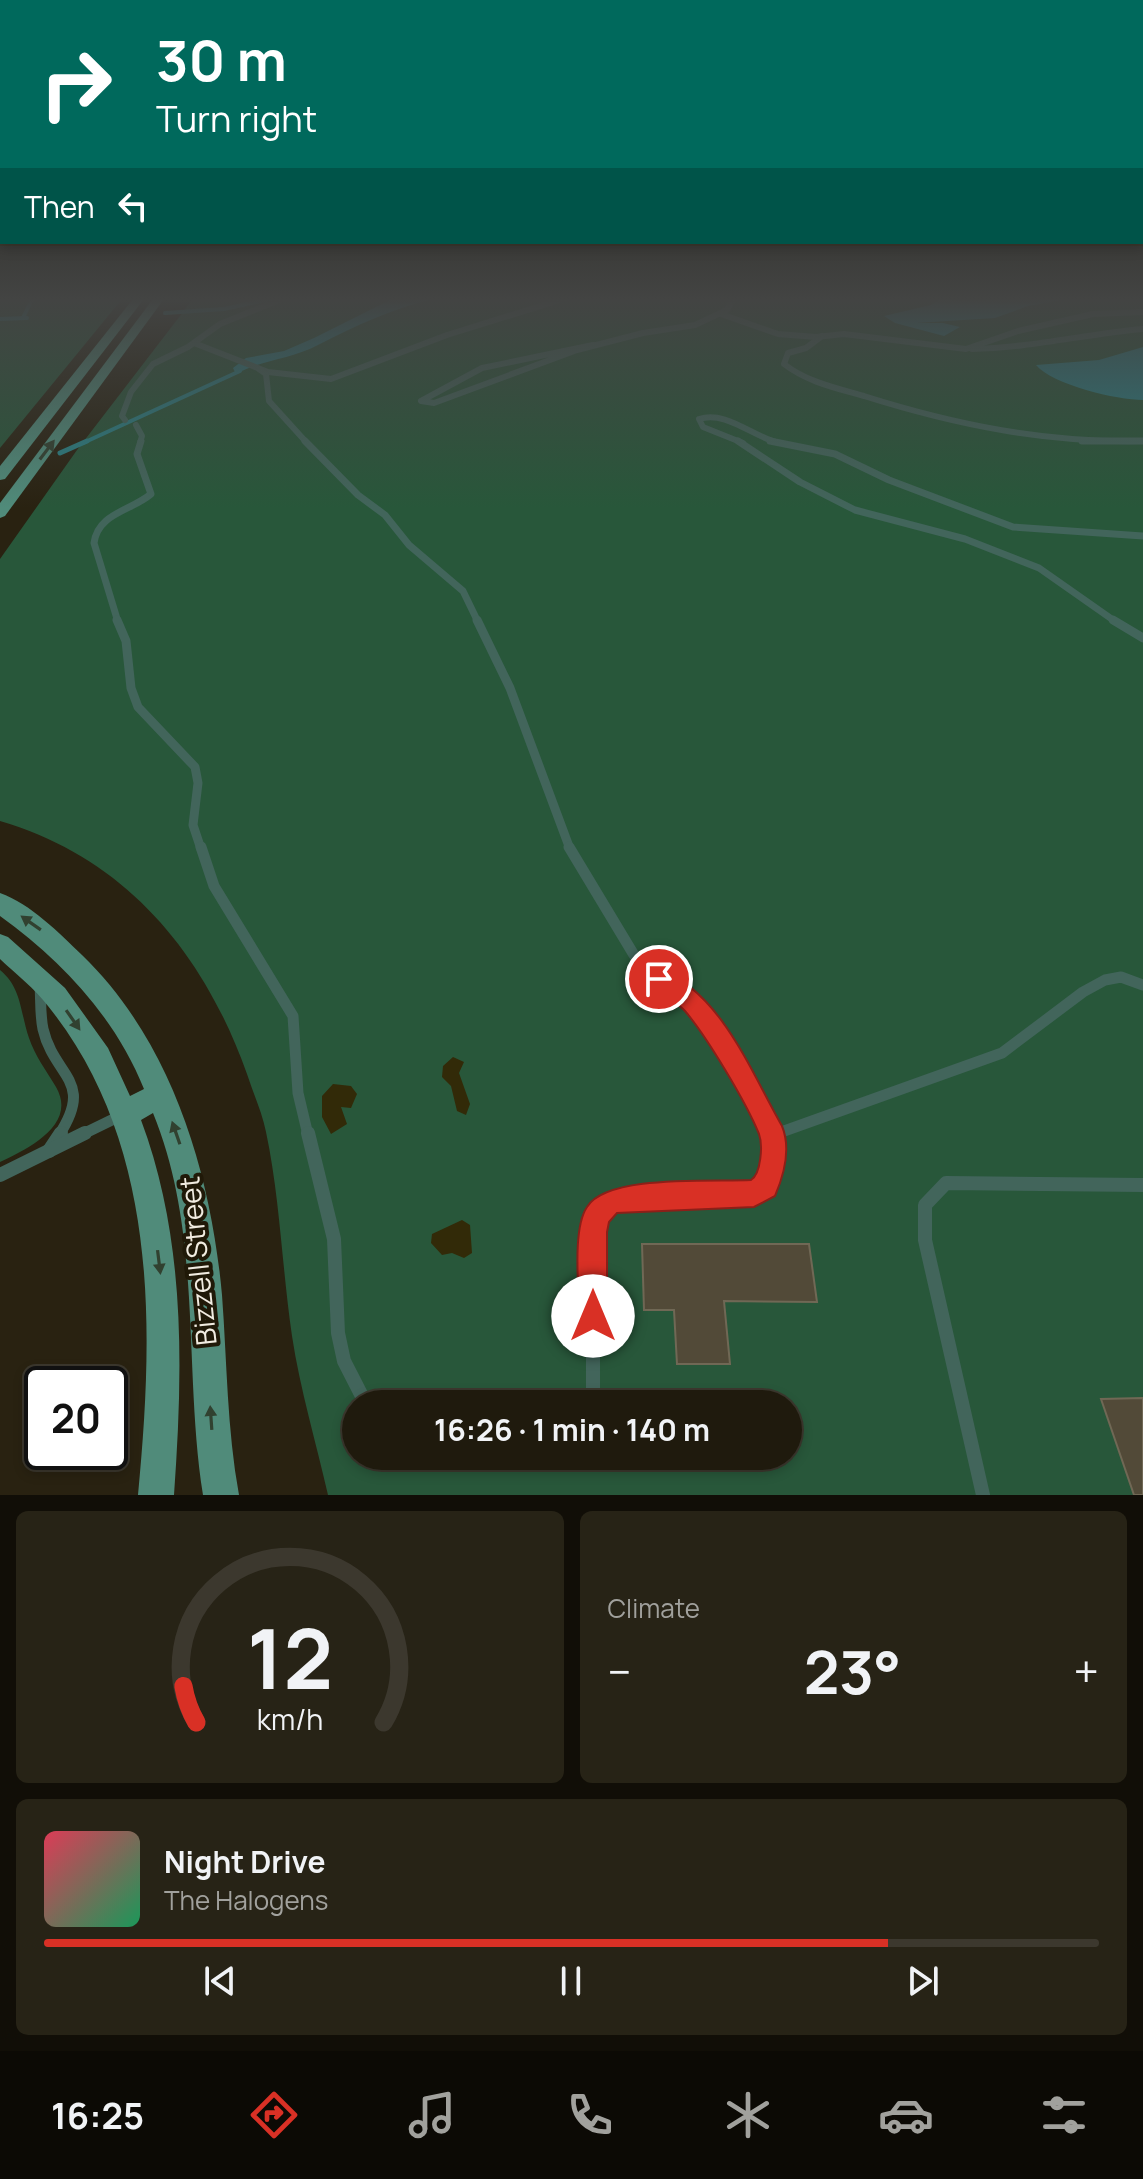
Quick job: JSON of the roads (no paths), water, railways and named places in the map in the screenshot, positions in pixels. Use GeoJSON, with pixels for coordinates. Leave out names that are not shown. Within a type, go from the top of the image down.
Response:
{"type":"FeatureCollection","features":[{"type":"Feature","properties":{"kind":"street"},"geometry":{"type":"LineString","coordinates":[[0,476],[83,370],[107,370]]}},
{"type":"Feature","properties":{"kind":"street"},"geometry":{"type":"LineString","coordinates":[[0,513],[107,370]]}},
{"type":"Feature","properties":{"kind":"street","name":"Bizzell Street"},"geometry":{"type":"LineString","coordinates":[[0,903],[42,931],[98,987],[135,1041],[161,1094],[187,1164],[199,1222],[212,1432],[221,1495]]}},
{"type":"Feature","properties":{"kind":"street","name":"Bizzell Street"},"geometry":{"type":"LineString","coordinates":[[0,944],[39,977],[95,1051],[126,1113],[152,1206],[164,1303],[165,1398],[156,1495]]}},
{"type":"Feature","properties":{"kind":"street"},"geometry":{"type":"LineString","coordinates":[[126,1113],[161,1094]]}},
{"type":"Feature","properties":{"kind":"lane"},"geometry":{"type":"LineString","coordinates":[[150,369],[127,400],[122,416],[142,436],[137,454],[151,494],[144,501],[101,523],[94,533],[94,543],[110,605],[126,641],[131,688],[138,707],[195,767],[198,783],[193,825],[214,886],[293,1016],[298,1093],[334,1239],[338,1333],[344,1361],[359,1390]]}},
{"type":"Feature","properties":{"kind":"lane"},"geometry":{"type":"LineString","coordinates":[[259,369],[331,379],[358,369]]}},
{"type":"Feature","properties":{"kind":"lane"},"geometry":{"type":"LineString","coordinates":[[259,369],[266,374],[269,401],[275,409],[358,495],[385,515],[409,545],[463,591],[510,688],[563,837],[634,955],[659,979],[690,1000],[709,1023],[773,1135],[771,1173],[766,1186],[754,1193],[620,1199],[609,1203],[596,1215],[593,1232],[593,1390]]}},
{"type":"Feature","properties":{"kind":"lane"},"geometry":{"type":"LineString","coordinates":[[480,369],[459,375],[421,401],[434,403],[520,369]]}},
{"type":"Feature","properties":{"kind":"lane"},"geometry":{"type":"LineString","coordinates":[[792,369],[812,380],[999,433],[1049,439],[1143,441]]}},
{"type":"Feature","properties":{"kind":"lane"},"geometry":{"type":"LineString","coordinates":[[1143,536],[1013,527],[889,480],[835,454],[771,441],[722,419],[708,416],[699,419],[703,427],[747,444],[800,482],[855,510],[965,539],[1039,568],[1095,610],[1143,638]]}},
{"type":"Feature","properties":{"kind":"lane"},"geometry":{"type":"LineString","coordinates":[[39,977],[43,1030],[73,1089],[75,1111],[49,1151]]}},
{"type":"Feature","properties":{"kind":"lane"},"geometry":{"type":"LineString","coordinates":[[773,1135],[1002,1053],[1083,992],[1105,980],[1121,977],[1143,985]]}},
{"type":"Feature","properties":{"kind":"lane"},"geometry":{"type":"LineString","coordinates":[[0,1175],[126,1113]]}},
{"type":"Feature","properties":{"kind":"lane"},"geometry":{"type":"LineString","coordinates":[[983,1495],[925,1240],[925,1205],[946,1183],[1143,1185]]}},
{"type":"Feature","properties":{"kind":"water"},"geometry":{"type":"Polygon","coordinates":[[[233,369],[249,369],[236,374],[233,369]]]}},
{"type":"Feature","properties":{"kind":"water"},"geometry":{"type":"Polygon","coordinates":[[[1040,369],[1143,369],[1143,400],[1086,390],[1040,369]]]}},
{"type":"Feature","properties":{"kind":"waterway"},"geometry":{"type":"LineString","coordinates":[[83,443],[240,371]]}},
{"type":"Feature","properties":{"kind":"waterway"},"geometry":{"type":"LineString","coordinates":[[60,453],[87,441]]}}]}
